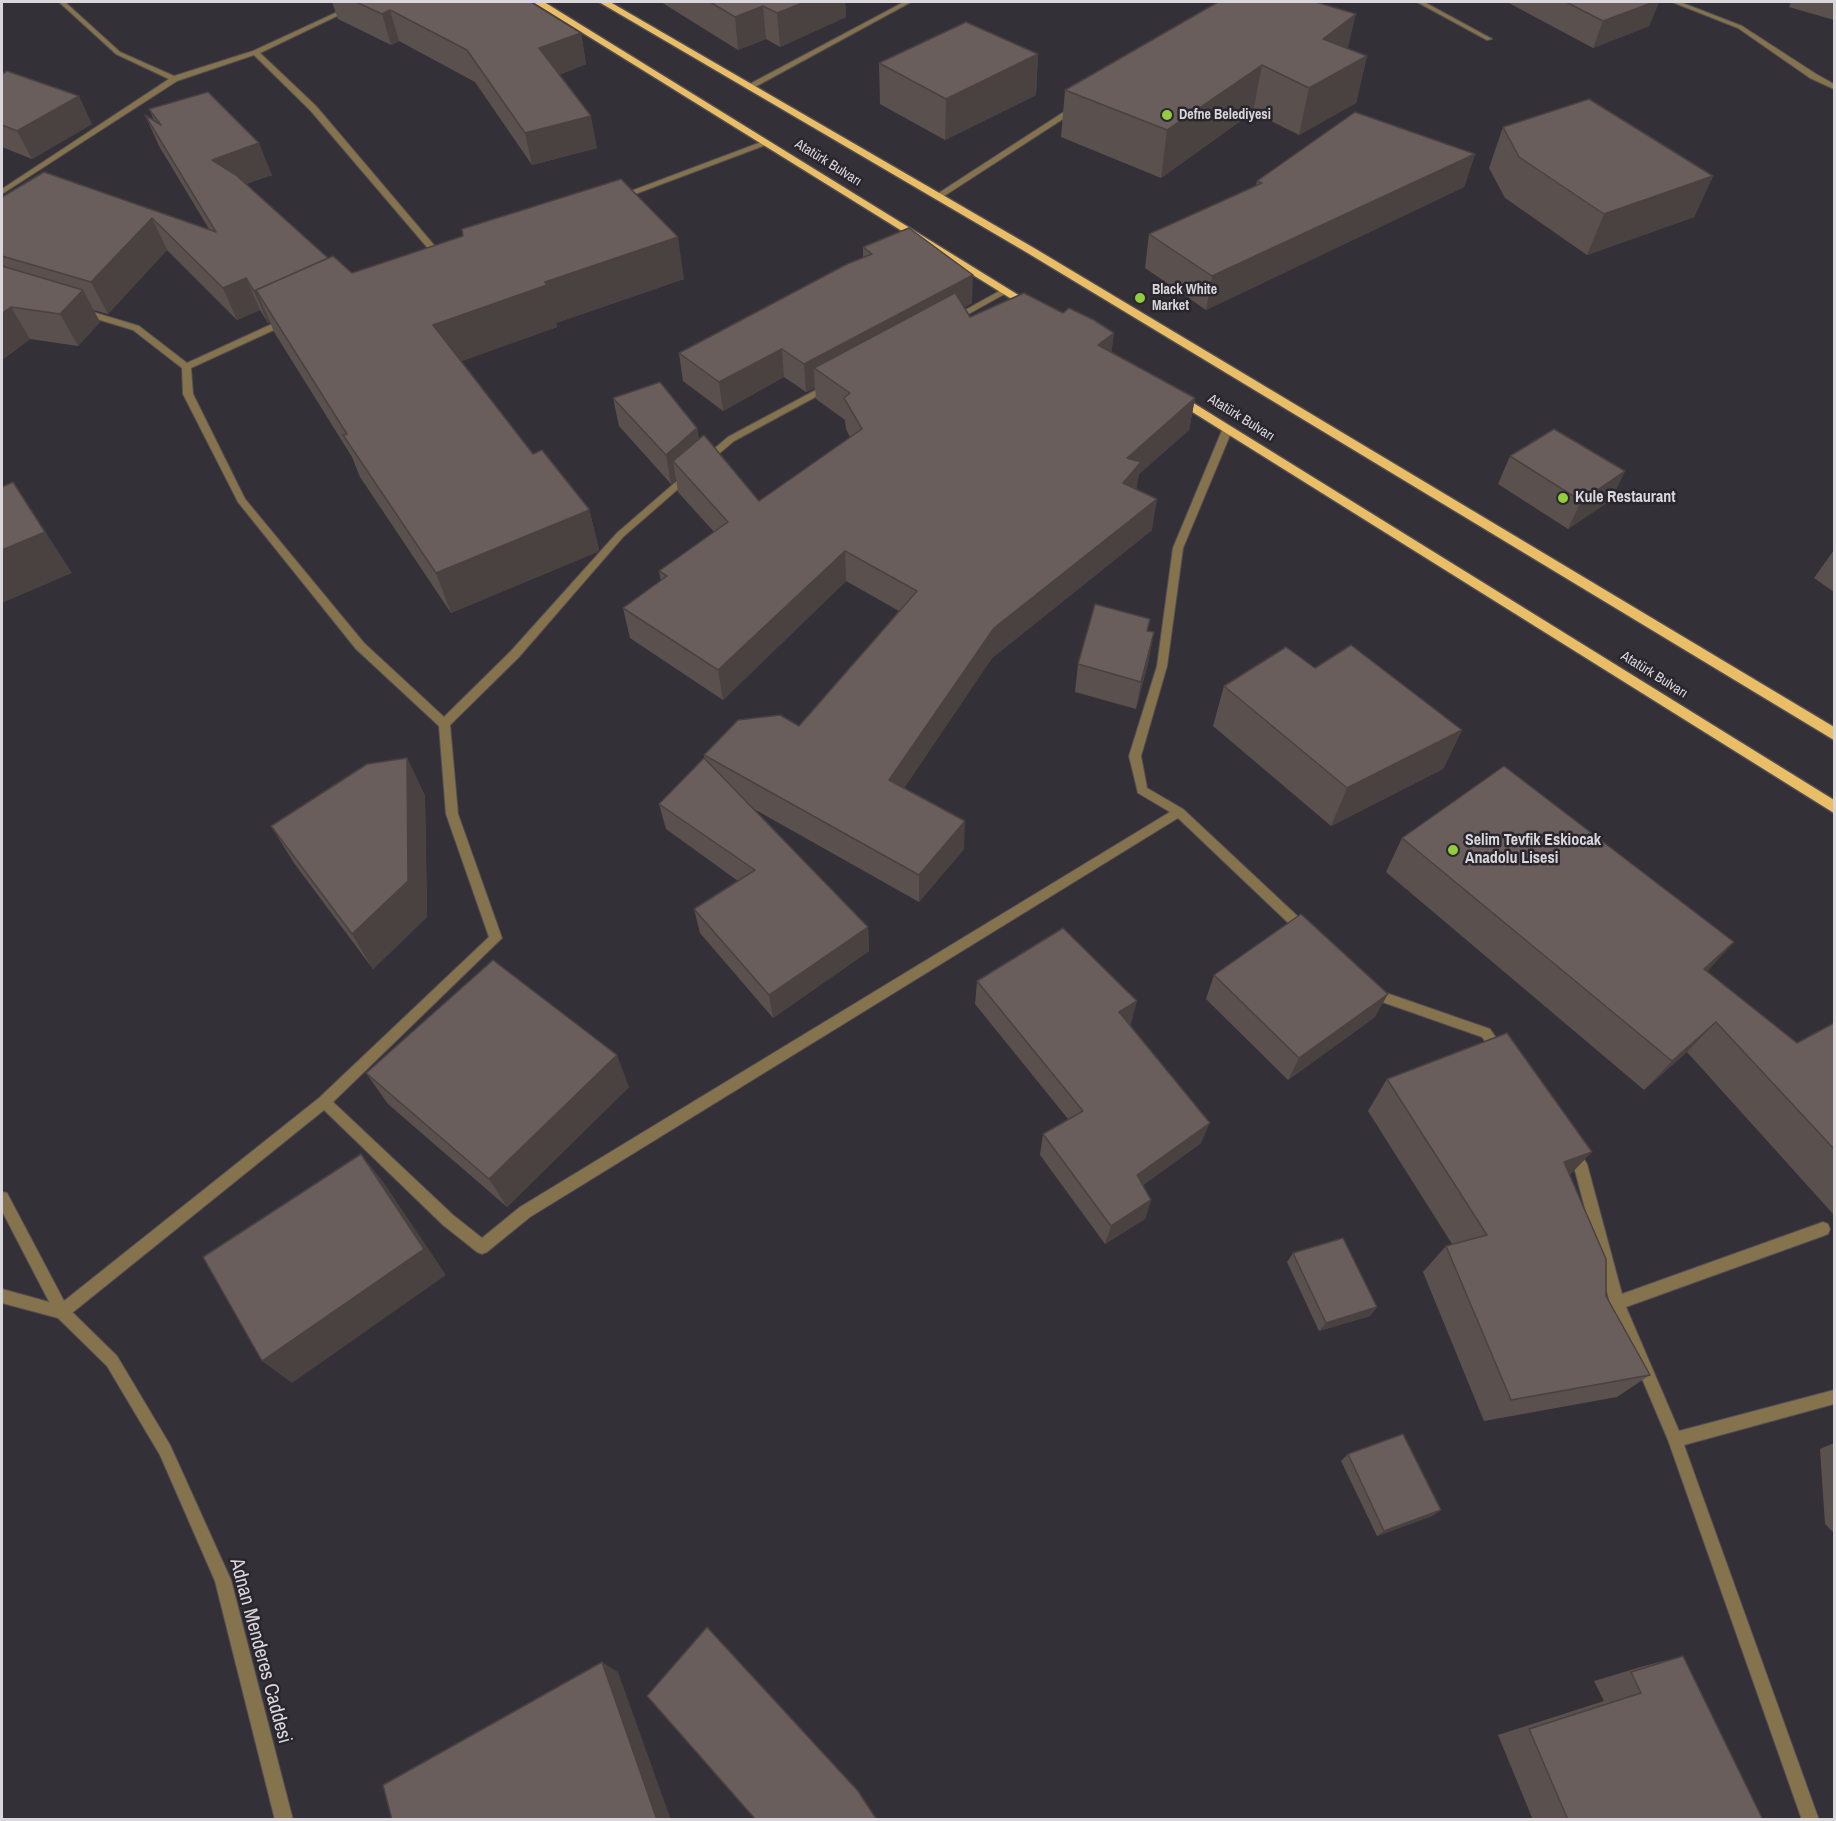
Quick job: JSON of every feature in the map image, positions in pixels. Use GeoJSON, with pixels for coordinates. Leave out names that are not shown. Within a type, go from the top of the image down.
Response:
{"type":"FeatureCollection","features":[{"type":"Feature","properties":{"kind":"highway","name":"Atatürk Bulvarı"},"geometry":{"type":"LineString","coordinates":[[538,2],[1046,316]]}},
{"type":"Feature","properties":{"kind":"highway","name":"Atatürk Bulvarı"},"geometry":{"type":"LineString","coordinates":[[604,2],[938,196],[1834,734]]}},
{"type":"Feature","properties":{"kind":"highway","name":"Atatürk Bulvarı"},"geometry":{"type":"LineString","coordinates":[[1167,390],[1834,807]]}},
{"type":"Feature","properties":{"kind":"street"},"geometry":{"type":"LineString","coordinates":[[62,2],[118,53],[174,79]]}},
{"type":"Feature","properties":{"kind":"street"},"geometry":{"type":"LineString","coordinates":[[2,192],[174,79],[255,52],[363,2]]}},
{"type":"Feature","properties":{"kind":"street"},"geometry":{"type":"LineString","coordinates":[[750,86],[908,2]]}},
{"type":"Feature","properties":{"kind":"street"},"geometry":{"type":"LineString","coordinates":[[1420,2],[1489,39]]}},
{"type":"Feature","properties":{"kind":"street"},"geometry":{"type":"LineString","coordinates":[[1675,2],[1740,27],[1813,76],[1834,87]]}},
{"type":"Feature","properties":{"kind":"street"},"geometry":{"type":"LineString","coordinates":[[255,52],[313,108],[435,251]]}},
{"type":"Feature","properties":{"kind":"street"},"geometry":{"type":"LineString","coordinates":[[938,196],[1087,100]]}},
{"type":"Feature","properties":{"kind":"street"},"geometry":{"type":"LineString","coordinates":[[612,200],[767,143]]}},
{"type":"Feature","properties":{"kind":"street"},"geometry":{"type":"LineString","coordinates":[[425,256],[447,248]]}},
{"type":"Feature","properties":{"kind":"street"},"geometry":{"type":"LineString","coordinates":[[945,324],[1006,291]]}},
{"type":"Feature","properties":{"kind":"street"},"geometry":{"type":"LineString","coordinates":[[2,1198],[62,1312],[324,1102],[496,938],[452,814],[444,724],[360,646],[241,500],[188,394],[186,367],[136,328],[69,307]]}},
{"type":"Feature","properties":{"kind":"street"},"geometry":{"type":"LineString","coordinates":[[186,367],[295,316]]}},
{"type":"Feature","properties":{"kind":"street"},"geometry":{"type":"LineString","coordinates":[[444,724],[515,654],[620,535],[731,439],[843,378]]}},
{"type":"Feature","properties":{"kind":"street"},"geometry":{"type":"LineString","coordinates":[[1228,428],[1178,548],[1162,666],[1136,756],[1142,790],[1179,812],[1315,940]]}},
{"type":"Feature","properties":{"kind":"street"},"geometry":{"type":"LineString","coordinates":[[324,1102],[448,1220],[482,1247],[525,1212],[1179,812]]}},
{"type":"Feature","properties":{"kind":"street"},"geometry":{"type":"LineString","coordinates":[[1358,980],[1375,996],[1486,1033],[1506,1061]]}},
{"type":"Feature","properties":{"kind":"street"},"geometry":{"type":"LineString","coordinates":[[1560,1136],[1581,1164],[1617,1303],[1676,1440],[1811,1820]]}},
{"type":"Feature","properties":{"kind":"street"},"geometry":{"type":"LineString","coordinates":[[1617,1303],[1823,1229]]}},
{"type":"Feature","properties":{"kind":"street","name":"Adnan Menderes Caddesi"},"geometry":{"type":"LineString","coordinates":[[2,1296],[62,1312],[112,1361],[165,1450],[223,1580],[284,1820]]}},
{"type":"Feature","properties":{"kind":"street"},"geometry":{"type":"LineString","coordinates":[[1676,1440],[1834,1397]]}},
{"type":"Feature","properties":{"kind":"building"},"geometry":{"type":"Polygon","coordinates":[[[356,2],[531,2],[581,33],[539,48],[591,116],[525,133],[467,50],[390,10],[382,14],[356,2]]]}},
{"type":"Feature","properties":{"kind":"building"},"geometry":{"type":"Polygon","coordinates":[[[710,2],[805,2],[777,13],[763,6],[735,17],[710,2]]]}},
{"type":"Feature","properties":{"kind":"building"},"geometry":{"type":"Polygon","coordinates":[[[1218,2],[1316,2],[1356,14],[1323,39],[1367,56],[1309,88],[1262,65],[1167,130],[1065,90],[1218,2]]]}},
{"type":"Feature","properties":{"kind":"building"},"geometry":{"type":"Polygon","coordinates":[[[1566,2],[1654,2],[1603,21],[1566,2]]]}},
{"type":"Feature","properties":{"kind":"building"},"geometry":{"type":"Polygon","coordinates":[[[966,22],[1038,54],[946,99],[879,63],[966,22]]]}},
{"type":"Feature","properties":{"kind":"building"},"geometry":{"type":"Polygon","coordinates":[[[7,71],[79,96],[17,131],[2,125],[2,74],[7,71]]]}},
{"type":"Feature","properties":{"kind":"building"},"geometry":{"type":"Polygon","coordinates":[[[208,92],[259,143],[212,160],[236,175],[328,258],[254,291],[246,278],[223,288],[152,218],[91,282],[2,256],[2,197],[44,172],[216,232],[145,115],[161,125],[149,109],[208,92]]]}},
{"type":"Feature","properties":{"kind":"building"},"geometry":{"type":"Polygon","coordinates":[[[1589,99],[1713,176],[1604,214],[1519,157],[1503,127],[1589,99]]]}},
{"type":"Feature","properties":{"kind":"building"},"geometry":{"type":"Polygon","coordinates":[[[1355,112],[1475,154],[1212,276],[1149,234],[1262,183],[1257,181],[1355,112]]]}},
{"type":"Feature","properties":{"kind":"building"},"geometry":{"type":"Polygon","coordinates":[[[621,179],[678,237],[545,282],[547,285],[433,325],[533,454],[542,450],[589,509],[436,573],[343,435],[347,434],[256,290],[333,256],[352,273],[463,236],[462,229],[621,179]]]}},
{"type":"Feature","properties":{"kind":"building"},"geometry":{"type":"Polygon","coordinates":[[[909,228],[973,275],[804,364],[782,349],[719,382],[679,353],[847,264],[872,254],[863,247],[909,228]]]}},
{"type":"Feature","properties":{"kind":"building"},"geometry":{"type":"Polygon","coordinates":[[[2,266],[83,290],[60,314],[11,307],[2,313],[2,266]]]}},
{"type":"Feature","properties":{"kind":"building"},"geometry":{"type":"Polygon","coordinates":[[[964,288],[956,294],[970,317],[1024,293],[1063,313],[1069,308],[1114,333],[1098,345],[1195,398],[1127,458],[1141,462],[1123,483],[1157,499],[994,628],[889,780],[965,821],[919,875],[704,755],[738,720],[780,715],[799,726],[917,591],[845,551],[718,670],[623,608],[667,576],[659,571],[728,522],[673,461],[704,435],[759,501],[862,429],[844,398],[850,393],[814,368],[964,288]]]}},
{"type":"Feature","properties":{"kind":"building"},"geometry":{"type":"Polygon","coordinates":[[[660,382],[697,428],[666,455],[613,398],[660,382]]]}},
{"type":"Feature","properties":{"kind":"building"},"geometry":{"type":"Polygon","coordinates":[[[1554,429],[1625,471],[1581,501],[1510,456],[1554,429]]]}},
{"type":"Feature","properties":{"kind":"building"},"geometry":{"type":"Polygon","coordinates":[[[13,482],[45,532],[2,550],[2,487],[13,482]]]}},
{"type":"Feature","properties":{"kind":"building"},"geometry":{"type":"Polygon","coordinates":[[[1095,604],[1150,619],[1147,631],[1154,632],[1141,682],[1078,664],[1095,604]]]}},
{"type":"Feature","properties":{"kind":"building"},"geometry":{"type":"Polygon","coordinates":[[[1351,645],[1462,730],[1347,788],[1224,686],[1286,647],[1315,668],[1351,645]]]}},
{"type":"Feature","properties":{"kind":"building"},"geometry":{"type":"Polygon","coordinates":[[[407,758],[408,881],[352,934],[271,826],[367,764],[407,758]]]}},
{"type":"Feature","properties":{"kind":"building"},"geometry":{"type":"Polygon","coordinates":[[[704,758],[868,927],[769,995],[694,909],[755,870],[659,804],[704,758]]]}},
{"type":"Feature","properties":{"kind":"building"},"geometry":{"type":"Polygon","coordinates":[[[1504,766],[1734,942],[1704,969],[1797,1043],[1834,1023],[1834,1149],[1716,1022],[1672,1061],[1402,838],[1504,766]]]}},
{"type":"Feature","properties":{"kind":"building"},"geometry":{"type":"Polygon","coordinates":[[[1301,914],[1388,994],[1299,1058],[1214,975],[1301,914]]]}},
{"type":"Feature","properties":{"kind":"building"},"geometry":{"type":"Polygon","coordinates":[[[1063,928],[1137,1001],[1119,1012],[1210,1123],[1137,1175],[1151,1200],[1111,1226],[1043,1134],[1083,1111],[977,981],[1063,928]]]}},
{"type":"Feature","properties":{"kind":"building"},"geometry":{"type":"Polygon","coordinates":[[[493,960],[617,1055],[489,1179],[366,1073],[493,960]]]}},
{"type":"Feature","properties":{"kind":"building"},"geometry":{"type":"Polygon","coordinates":[[[1507,1033],[1592,1152],[1564,1162],[1606,1259],[1606,1296],[1650,1375],[1511,1400],[1446,1246],[1487,1235],[1387,1079],[1507,1033]]]}},
{"type":"Feature","properties":{"kind":"building"},"geometry":{"type":"Polygon","coordinates":[[[361,1154],[424,1249],[262,1361],[203,1257],[361,1154]]]}},
{"type":"Feature","properties":{"kind":"building"},"geometry":{"type":"Polygon","coordinates":[[[1343,1238],[1377,1307],[1326,1323],[1293,1253],[1343,1238]]]}},
{"type":"Feature","properties":{"kind":"building"},"geometry":{"type":"Polygon","coordinates":[[[1403,1434],[1441,1510],[1384,1531],[1348,1454],[1403,1434]]]}},
{"type":"Feature","properties":{"kind":"building"},"geometry":{"type":"Polygon","coordinates":[[[707,1627],[858,1791],[877,1820],[756,1820],[647,1696],[707,1627]]]}},
{"type":"Feature","properties":{"kind":"building"},"geometry":{"type":"Polygon","coordinates":[[[1683,1656],[1763,1820],[1568,1820],[1529,1729],[1641,1693],[1631,1672],[1683,1656]]]}},
{"type":"Feature","properties":{"kind":"building"},"geometry":{"type":"Polygon","coordinates":[[[602,1662],[657,1820],[392,1820],[383,1785],[602,1662]]]}},
{"type":"Feature","properties":{"kind":"place","name":"Defne Belediyesi"},"geometry":{"type":"Point","coordinates":[1167,115]}},
{"type":"Feature","properties":{"kind":"place","name":"Black White Market"},"geometry":{"type":"Point","coordinates":[1140,298]}},
{"type":"Feature","properties":{"kind":"place","name":"Kule Restaurant"},"geometry":{"type":"Point","coordinates":[1563,498]}},
{"type":"Feature","properties":{"kind":"place","name":"Selim Tevfik Eskiocak Anadolu Lisesi"},"geometry":{"type":"Point","coordinates":[1453,850]}}]}
